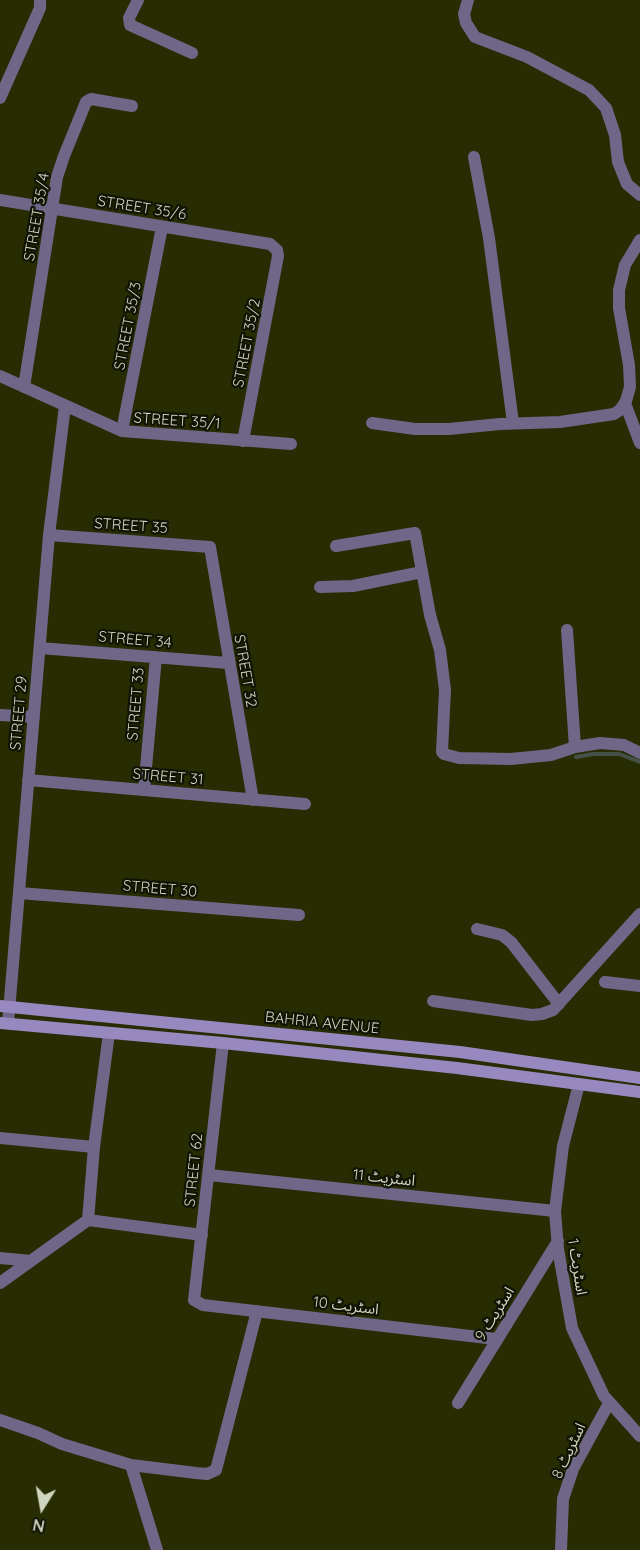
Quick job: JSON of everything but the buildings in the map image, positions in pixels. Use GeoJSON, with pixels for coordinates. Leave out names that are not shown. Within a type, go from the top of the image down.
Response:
{"type":"FeatureCollection","features":[{"type":"Feature","properties":{"kind":"street"},"geometry":{"type":"LineString","coordinates":[[0,98],[40,8],[40,0]]}},
{"type":"Feature","properties":{"kind":"street"},"geometry":{"type":"LineString","coordinates":[[138,0],[129,18],[130,25],[192,53]]}},
{"type":"Feature","properties":{"kind":"street"},"geometry":{"type":"LineString","coordinates":[[468,0],[464,14],[466,23],[475,37],[527,57],[589,90],[606,108],[615,135],[618,162],[627,184],[640,195]]}},
{"type":"Feature","properties":{"kind":"street","name":"STREET 35/4"},"geometry":{"type":"LineString","coordinates":[[24,387],[57,177],[86,102],[91,99],[132,106]]}},
{"type":"Feature","properties":{"kind":"street"},"geometry":{"type":"LineString","coordinates":[[474,157],[489,238],[513,423]]}},
{"type":"Feature","properties":{"kind":"street","name":"STREET 35/6"},"geometry":{"type":"LineString","coordinates":[[0,200],[270,244],[277,250]]}},
{"type":"Feature","properties":{"kind":"street","name":"STREET 35/3"},"geometry":{"type":"LineString","coordinates":[[123,431],[162,227]]}},
{"type":"Feature","properties":{"kind":"street"},"geometry":{"type":"LineString","coordinates":[[372,423],[415,429],[449,429],[513,423],[560,422],[614,414],[620,410],[635,387],[619,308],[619,290],[625,265],[640,240]]}},
{"type":"Feature","properties":{"kind":"street","name":"STREET 35/2"},"geometry":{"type":"LineString","coordinates":[[243,441],[278,256],[277,250]]}},
{"type":"Feature","properties":{"kind":"street","name":"STREET 35/1"},"geometry":{"type":"LineString","coordinates":[[0,376],[123,431],[291,444]]}},
{"type":"Feature","properties":{"kind":"street"},"geometry":{"type":"LineString","coordinates":[[625,402],[640,443]]}},
{"type":"Feature","properties":{"kind":"street","name":"STREET 29"},"geometry":{"type":"LineString","coordinates":[[4,1023],[4,1006],[19,893],[49,535],[65,406]]}},
{"type":"Feature","properties":{"kind":"street"},"geometry":{"type":"LineString","coordinates":[[336,546],[415,533],[430,615],[440,650],[445,690],[442,752],[444,754],[459,758],[511,759],[551,756],[575,747],[600,743],[624,745],[640,753]]}},
{"type":"Feature","properties":{"kind":"street","name":"STREET 35"},"geometry":{"type":"LineString","coordinates":[[49,535],[210,547]]}},
{"type":"Feature","properties":{"kind":"street","name":"STREET 32"},"geometry":{"type":"LineString","coordinates":[[210,547],[253,800]]}},
{"type":"Feature","properties":{"kind":"street"},"geometry":{"type":"LineString","coordinates":[[320,587],[353,586],[422,572]]}},
{"type":"Feature","properties":{"kind":"street"},"geometry":{"type":"LineString","coordinates":[[567,630],[575,747]]}},
{"type":"Feature","properties":{"kind":"street","name":"STREET 34"},"geometry":{"type":"LineString","coordinates":[[40,648],[228,663]]}},
{"type":"Feature","properties":{"kind":"street","name":"STREET 33"},"geometry":{"type":"LineString","coordinates":[[144,790],[156,657]]}},
{"type":"Feature","properties":{"kind":"street"},"geometry":{"type":"LineString","coordinates":[[0,715],[34,717]]}},
{"type":"Feature","properties":{"kind":"street","name":"STREET 31"},"geometry":{"type":"LineString","coordinates":[[28,780],[305,804]]}},
{"type":"Feature","properties":{"kind":"street","name":"STREET 30"},"geometry":{"type":"LineString","coordinates":[[19,893],[299,915]]}},
{"type":"Feature","properties":{"kind":"street"},"geometry":{"type":"LineString","coordinates":[[433,1001],[532,1014],[542,1014],[553,1010],[640,914]]}},
{"type":"Feature","properties":{"kind":"street"},"geometry":{"type":"LineString","coordinates":[[477,929],[502,934],[511,942],[559,1004]]}},
{"type":"Feature","properties":{"kind":"street"},"geometry":{"type":"LineString","coordinates":[[605,982],[640,986]]}},
{"type":"Feature","properties":{"kind":"street","name":"BAHRIA AVENUE"},"geometry":{"type":"LineString","coordinates":[[4,1006],[448,1051],[640,1078]]}},
{"type":"Feature","properties":{"kind":"street","name":"BAHRIA AVENUE"},"geometry":{"type":"LineString","coordinates":[[4,1023],[457,1068],[640,1092]]}},
{"type":"Feature","properties":{"kind":"street"},"geometry":{"type":"LineString","coordinates":[[88,1220],[94,1147],[109,1033]]}},
{"type":"Feature","properties":{"kind":"street","name":"STREET 62"},"geometry":{"type":"LineString","coordinates":[[194,1300],[223,1043]]}},
{"type":"Feature","properties":{"kind":"street","name":"اسٹریٹ 1"},"geometry":{"type":"LineString","coordinates":[[579,1083],[563,1146],[555,1211],[572,1328],[604,1396],[640,1436]]}},
{"type":"Feature","properties":{"kind":"street"},"geometry":{"type":"LineString","coordinates":[[0,1138],[94,1147]]}},
{"type":"Feature","properties":{"kind":"street","name":"اسٹریٹ 11"},"geometry":{"type":"LineString","coordinates":[[209,1175],[555,1211]]}},
{"type":"Feature","properties":{"kind":"street"},"geometry":{"type":"LineString","coordinates":[[0,1283],[88,1220],[202,1234]]}},
{"type":"Feature","properties":{"kind":"street","name":"اسٹریٹ 9"},"geometry":{"type":"LineString","coordinates":[[458,1403],[558,1241]]}},
{"type":"Feature","properties":{"kind":"street"},"geometry":{"type":"LineString","coordinates":[[0,1258],[31,1261]]}},
{"type":"Feature","properties":{"kind":"street","name":"اسٹریٹ 10"},"geometry":{"type":"LineString","coordinates":[[194,1300],[203,1305],[496,1339]]}},
{"type":"Feature","properties":{"kind":"street"},"geometry":{"type":"LineString","coordinates":[[0,1420],[62,1444],[131,1465],[207,1474],[216,1470],[257,1311]]}},
{"type":"Feature","properties":{"kind":"street","name":"اسٹریٹ 8"},"geometry":{"type":"LineString","coordinates":[[561,1550],[563,1499],[573,1469],[609,1403]]}},
{"type":"Feature","properties":{"kind":"street"},"geometry":{"type":"LineString","coordinates":[[131,1465],[157,1550]]}},
{"type":"Feature","properties":{"kind":"waterway"},"geometry":{"type":"LineString","coordinates":[[576,757],[593,754],[619,754],[640,762]]}}]}
